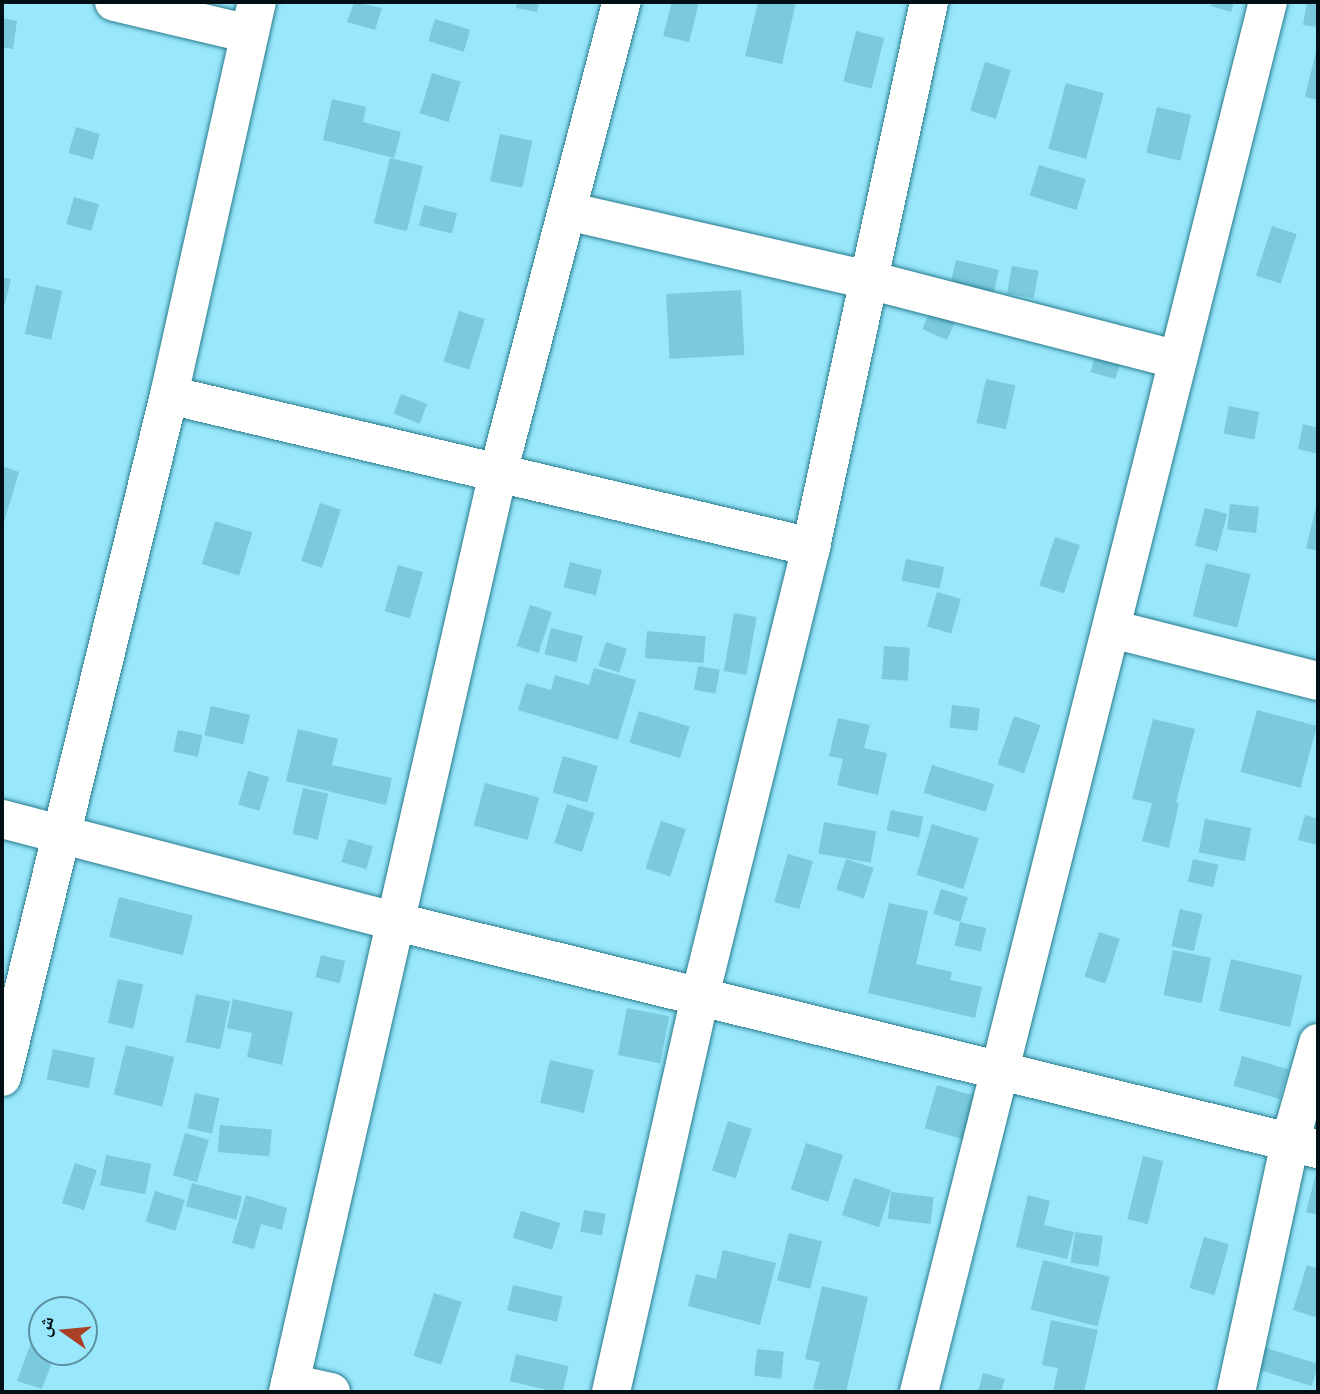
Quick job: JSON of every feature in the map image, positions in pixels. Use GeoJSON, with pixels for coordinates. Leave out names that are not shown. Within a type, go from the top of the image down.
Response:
{"type":"FeatureCollection","features":[{"type":"Feature","properties":{"kind":"street"},"geometry":{"type":"LineString","coordinates":[[2,1077],[169,395],[253,18],[114,2]]}},
{"type":"Feature","properties":{"kind":"street"},"geometry":{"type":"LineString","coordinates":[[331,1392],[289,1387],[498,473],[622,2]]}},
{"type":"Feature","properties":{"kind":"street"},"geometry":{"type":"LineString","coordinates":[[611,1392],[700,996],[811,547],[929,2]]}},
{"type":"Feature","properties":{"kind":"street"},"geometry":{"type":"LineString","coordinates":[[919,1392],[1002,1072],[1268,2]]}},
{"type":"Feature","properties":{"kind":"street"},"geometry":{"type":"LineString","coordinates":[[567,211],[869,281],[1178,360]]}},
{"type":"Feature","properties":{"kind":"street"},"geometry":{"type":"LineString","coordinates":[[169,395],[811,547]]}},
{"type":"Feature","properties":{"kind":"street"},"geometry":{"type":"LineString","coordinates":[[1112,629],[1318,681]]}},
{"type":"Feature","properties":{"kind":"street"},"geometry":{"type":"LineString","coordinates":[[2,819],[397,922],[1304,1145]]}},
{"type":"Feature","properties":{"kind":"street"},"geometry":{"type":"LineString","coordinates":[[1236,1392],[1304,1145],[1318,1042]]}},
{"type":"Feature","properties":{"kind":"building"},"geometry":{"type":"Polygon","coordinates":[[[354,2],[382,8],[375,30],[347,22],[354,2]]]}},
{"type":"Feature","properties":{"kind":"building"},"geometry":{"type":"Polygon","coordinates":[[[517,2],[539,2],[537,12],[516,8],[517,2]]]}},
{"type":"Feature","properties":{"kind":"building"},"geometry":{"type":"Polygon","coordinates":[[[672,2],[699,2],[689,42],[663,36],[672,2]]]}},
{"type":"Feature","properties":{"kind":"building"},"geometry":{"type":"Polygon","coordinates":[[[758,2],[796,2],[782,64],[745,56],[758,2]]]}},
{"type":"Feature","properties":{"kind":"building"},"geometry":{"type":"Polygon","coordinates":[[[1212,2],[1234,2],[1231,12],[1211,6],[1212,2]]]}},
{"type":"Feature","properties":{"kind":"building"},"geometry":{"type":"Polygon","coordinates":[[[1307,2],[1318,2],[1318,27],[1303,25],[1307,2]]]}},
{"type":"Feature","properties":{"kind":"building"},"geometry":{"type":"Polygon","coordinates":[[[2,18],[17,21],[13,49],[2,47],[2,18]]]}},
{"type":"Feature","properties":{"kind":"building"},"geometry":{"type":"Polygon","coordinates":[[[435,19],[470,30],[464,52],[428,41],[435,19]]]}},
{"type":"Feature","properties":{"kind":"building"},"geometry":{"type":"Polygon","coordinates":[[[856,31],[884,38],[872,88],[843,81],[856,31]]]}},
{"type":"Feature","properties":{"kind":"building"},"geometry":{"type":"Polygon","coordinates":[[[1318,43],[1318,100],[1305,97],[1318,43]]]}},
{"type":"Feature","properties":{"kind":"building"},"geometry":{"type":"Polygon","coordinates":[[[985,62],[1011,70],[996,119],[970,111],[985,62]]]}},
{"type":"Feature","properties":{"kind":"building"},"geometry":{"type":"Polygon","coordinates":[[[432,73],[461,82],[448,122],[420,113],[432,73]]]}},
{"type":"Feature","properties":{"kind":"building"},"geometry":{"type":"Polygon","coordinates":[[[1066,83],[1104,93],[1086,159],[1048,149],[1066,83]]]}},
{"type":"Feature","properties":{"kind":"building"},"geometry":{"type":"Polygon","coordinates":[[[332,99],[366,107],[363,122],[401,132],[394,158],[323,140],[332,99]]]}},
{"type":"Feature","properties":{"kind":"building"},"geometry":{"type":"Polygon","coordinates":[[[1157,107],[1191,115],[1181,161],[1146,153],[1157,107]]]}},
{"type":"Feature","properties":{"kind":"building"},"geometry":{"type":"Polygon","coordinates":[[[76,127],[100,134],[93,160],[69,153],[76,127]]]}},
{"type":"Feature","properties":{"kind":"building"},"geometry":{"type":"Polygon","coordinates":[[[500,134],[532,141],[522,188],[490,181],[500,134]]]}},
{"type":"Feature","properties":{"kind":"building"},"geometry":{"type":"Polygon","coordinates":[[[390,158],[423,166],[407,231],[374,223],[390,158]]]}},
{"type":"Feature","properties":{"kind":"building"},"geometry":{"type":"Polygon","coordinates":[[[1039,165],[1086,179],[1077,210],[1030,196],[1039,165]]]}},
{"type":"Feature","properties":{"kind":"building"},"geometry":{"type":"Polygon","coordinates":[[[74,197],[99,204],[91,231],[66,224],[74,197]]]}},
{"type":"Feature","properties":{"kind":"building"},"geometry":{"type":"Polygon","coordinates":[[[424,205],[457,213],[452,234],[419,225],[424,205]]]}},
{"type":"Feature","properties":{"kind":"building"},"geometry":{"type":"Polygon","coordinates":[[[1272,226],[1297,234],[1281,283],[1256,275],[1272,226]]]}},
{"type":"Feature","properties":{"kind":"building"},"geometry":{"type":"Polygon","coordinates":[[[956,260],[999,270],[992,298],[949,288],[956,260]]]}},
{"type":"Feature","properties":{"kind":"building"},"geometry":{"type":"Polygon","coordinates":[[[1012,266],[1039,271],[1034,298],[1007,294],[1012,266]]]}},
{"type":"Feature","properties":{"kind":"building"},"geometry":{"type":"Polygon","coordinates":[[[2,277],[11,279],[5,304],[2,303],[2,277]]]}},
{"type":"Feature","properties":{"kind":"building"},"geometry":{"type":"Polygon","coordinates":[[[36,285],[62,291],[51,340],[25,334],[36,285]]]}},
{"type":"Feature","properties":{"kind":"building"},"geometry":{"type":"Polygon","coordinates":[[[741,290],[744,355],[670,359],[666,294],[741,290]]]}},
{"type":"Feature","properties":{"kind":"building"},"geometry":{"type":"Polygon","coordinates":[[[932,307],[957,318],[947,340],[922,329],[932,307]]]}},
{"type":"Feature","properties":{"kind":"building"},"geometry":{"type":"Polygon","coordinates":[[[459,311],[485,319],[469,370],[444,362],[459,311]]]}},
{"type":"Feature","properties":{"kind":"building"},"geometry":{"type":"Polygon","coordinates":[[[1098,346],[1123,353],[1116,379],[1091,372],[1098,346]]]}},
{"type":"Feature","properties":{"kind":"building"},"geometry":{"type":"Polygon","coordinates":[[[986,379],[1015,385],[1006,429],[977,423],[986,379]]]}},
{"type":"Feature","properties":{"kind":"building"},"geometry":{"type":"Polygon","coordinates":[[[401,394],[427,404],[420,424],[393,414],[401,394]]]}},
{"type":"Feature","properties":{"kind":"building"},"geometry":{"type":"Polygon","coordinates":[[[1229,406],[1259,412],[1254,439],[1224,433],[1229,406]]]}},
{"type":"Feature","properties":{"kind":"building"},"geometry":{"type":"Polygon","coordinates":[[[1303,424],[1318,428],[1318,454],[1298,449],[1303,424]]]}},
{"type":"Feature","properties":{"kind":"building"},"geometry":{"type":"Polygon","coordinates":[[[2,466],[19,472],[4,522],[2,521],[2,466]]]}},
{"type":"Feature","properties":{"kind":"building"},"geometry":{"type":"Polygon","coordinates":[[[1318,499],[1318,551],[1306,548],[1318,499]]]}},
{"type":"Feature","properties":{"kind":"building"},"geometry":{"type":"Polygon","coordinates":[[[320,503],[341,510],[322,568],[301,561],[320,503]]]}},
{"type":"Feature","properties":{"kind":"building"},"geometry":{"type":"Polygon","coordinates":[[[1230,504],[1259,507],[1256,533],[1227,530],[1230,504]]]}},
{"type":"Feature","properties":{"kind":"building"},"geometry":{"type":"Polygon","coordinates":[[[1205,508],[1227,514],[1217,552],[1195,546],[1205,508]]]}},
{"type":"Feature","properties":{"kind":"building"},"geometry":{"type":"Polygon","coordinates":[[[215,521],[252,532],[239,575],[202,564],[215,521]]]}},
{"type":"Feature","properties":{"kind":"building"},"geometry":{"type":"Polygon","coordinates":[[[1055,537],[1080,545],[1064,594],[1039,586],[1055,537]]]}},
{"type":"Feature","properties":{"kind":"building"},"geometry":{"type":"Polygon","coordinates":[[[906,559],[944,567],[940,589],[901,581],[906,559]]]}},
{"type":"Feature","properties":{"kind":"building"},"geometry":{"type":"Polygon","coordinates":[[[570,562],[602,570],[596,595],[564,587],[570,562]]]}},
{"type":"Feature","properties":{"kind":"building"},"geometry":{"type":"Polygon","coordinates":[[[1206,563],[1251,574],[1237,627],[1193,616],[1206,563]]]}},
{"type":"Feature","properties":{"kind":"building"},"geometry":{"type":"Polygon","coordinates":[[[398,565],[423,572],[410,618],[385,611],[398,565]]]}},
{"type":"Feature","properties":{"kind":"building"},"geometry":{"type":"Polygon","coordinates":[[[937,592],[961,599],[951,633],[927,627],[937,592]]]}},
{"type":"Feature","properties":{"kind":"building"},"geometry":{"type":"Polygon","coordinates":[[[530,605],[552,612],[539,653],[517,646],[530,605]]]}},
{"type":"Feature","properties":{"kind":"building"},"geometry":{"type":"Polygon","coordinates":[[[734,613],[757,617],[746,675],[724,671],[734,613]]]}},
{"type":"Feature","properties":{"kind":"building"},"geometry":{"type":"Polygon","coordinates":[[[551,628],[583,636],[576,662],[544,654],[551,628]]]}},
{"type":"Feature","properties":{"kind":"building"},"geometry":{"type":"Polygon","coordinates":[[[647,631],[706,636],[703,663],[645,658],[647,631]]]}},
{"type":"Feature","properties":{"kind":"building"},"geometry":{"type":"Polygon","coordinates":[[[606,642],[627,649],[619,673],[598,666],[606,642]]]}},
{"type":"Feature","properties":{"kind":"building"},"geometry":{"type":"Polygon","coordinates":[[[884,646],[910,648],[908,681],[882,679],[884,646]]]}},
{"type":"Feature","properties":{"kind":"building"},"geometry":{"type":"Polygon","coordinates":[[[698,666],[720,670],[715,693],[694,690],[698,666]]]}},
{"type":"Feature","properties":{"kind":"building"},"geometry":{"type":"Polygon","coordinates":[[[594,668],[636,680],[618,740],[518,710],[526,683],[551,690],[555,675],[589,685],[594,668]]]}},
{"type":"Feature","properties":{"kind":"building"},"geometry":{"type":"Polygon","coordinates":[[[952,705],[980,708],[977,731],[950,728],[952,705]]]}},
{"type":"Feature","properties":{"kind":"building"},"geometry":{"type":"Polygon","coordinates":[[[211,706],[250,715],[243,744],[204,735],[211,706]]]}},
{"type":"Feature","properties":{"kind":"building"},"geometry":{"type":"Polygon","coordinates":[[[1257,710],[1317,726],[1300,788],[1240,772],[1257,710]]]}},
{"type":"Feature","properties":{"kind":"building"},"geometry":{"type":"Polygon","coordinates":[[[639,711],[690,726],[680,758],[629,743],[639,711]]]}},
{"type":"Feature","properties":{"kind":"building"},"geometry":{"type":"Polygon","coordinates":[[[1014,716],[1040,725],[1024,773],[997,764],[1014,716]]]}},
{"type":"Feature","properties":{"kind":"building"},"geometry":{"type":"Polygon","coordinates":[[[838,718],[870,725],[864,748],[887,753],[878,795],[837,785],[843,759],[829,756],[838,718]]]}},
{"type":"Feature","properties":{"kind":"building"},"geometry":{"type":"Polygon","coordinates":[[[1153,719],[1195,729],[1176,802],[1179,803],[1169,848],[1142,841],[1152,803],[1132,799],[1153,719]]]}},
{"type":"Feature","properties":{"kind":"building"},"geometry":{"type":"Polygon","coordinates":[[[298,729],[338,739],[332,765],[392,778],[386,805],[286,781],[298,729]]]}},
{"type":"Feature","properties":{"kind":"building"},"geometry":{"type":"Polygon","coordinates":[[[178,730],[202,735],[198,757],[173,752],[178,730]]]}},
{"type":"Feature","properties":{"kind":"building"},"geometry":{"type":"Polygon","coordinates":[[[563,756],[598,766],[587,802],[553,793],[563,756]]]}},
{"type":"Feature","properties":{"kind":"building"},"geometry":{"type":"Polygon","coordinates":[[[932,765],[994,784],[986,812],[924,793],[932,765]]]}},
{"type":"Feature","properties":{"kind":"building"},"geometry":{"type":"Polygon","coordinates":[[[248,771],[269,777],[260,811],[238,805],[248,771]]]}},
{"type":"Feature","properties":{"kind":"building"},"geometry":{"type":"Polygon","coordinates":[[[485,783],[539,797],[528,840],[474,826],[485,783]]]}},
{"type":"Feature","properties":{"kind":"building"},"geometry":{"type":"Polygon","coordinates":[[[303,788],[328,794],[318,840],[292,834],[303,788]]]}},
{"type":"Feature","properties":{"kind":"building"},"geometry":{"type":"Polygon","coordinates":[[[567,804],[595,813],[582,852],[554,843],[567,804]]]}},
{"type":"Feature","properties":{"kind":"building"},"geometry":{"type":"Polygon","coordinates":[[[891,810],[923,817],[919,837],[887,831],[891,810]]]}},
{"type":"Feature","properties":{"kind":"building"},"geometry":{"type":"Polygon","coordinates":[[[1305,815],[1318,819],[1318,845],[1298,840],[1305,815]]]}},
{"type":"Feature","properties":{"kind":"building"},"geometry":{"type":"Polygon","coordinates":[[[1205,819],[1251,828],[1245,861],[1199,852],[1205,819]]]}},
{"type":"Feature","properties":{"kind":"building"},"geometry":{"type":"Polygon","coordinates":[[[661,821],[686,829],[670,877],[646,869],[661,821]]]}},
{"type":"Feature","properties":{"kind":"building"},"geometry":{"type":"Polygon","coordinates":[[[824,822],[876,831],[871,863],[818,854],[824,822]]]}},
{"type":"Feature","properties":{"kind":"building"},"geometry":{"type":"Polygon","coordinates":[[[932,824],[979,838],[963,889],[917,875],[932,824]]]}},
{"type":"Feature","properties":{"kind":"building"},"geometry":{"type":"Polygon","coordinates":[[[348,839],[373,846],[366,869],[341,862],[348,839]]]}},
{"type":"Feature","properties":{"kind":"building"},"geometry":{"type":"Polygon","coordinates":[[[788,854],[813,861],[799,909],[774,902],[788,854]]]}},
{"type":"Feature","properties":{"kind":"building"},"geometry":{"type":"Polygon","coordinates":[[[846,859],[874,868],[864,898],[836,889],[846,859]]]}},
{"type":"Feature","properties":{"kind":"building"},"geometry":{"type":"Polygon","coordinates":[[[1193,859],[1218,865],[1213,887],[1188,881],[1193,859]]]}},
{"type":"Feature","properties":{"kind":"building"},"geometry":{"type":"Polygon","coordinates":[[[941,889],[968,897],[960,922],[933,914],[941,889]]]}},
{"type":"Feature","properties":{"kind":"building"},"geometry":{"type":"Polygon","coordinates":[[[119,897],[193,915],[183,955],[109,937],[119,897]]]}},
{"type":"Feature","properties":{"kind":"building"},"geometry":{"type":"Polygon","coordinates":[[[889,903],[928,911],[916,964],[952,972],[950,980],[982,987],[975,1018],[868,993],[889,903]]]}},
{"type":"Feature","properties":{"kind":"building"},"geometry":{"type":"Polygon","coordinates":[[[1180,909],[1202,914],[1194,951],[1171,946],[1180,909]]]}},
{"type":"Feature","properties":{"kind":"building"},"geometry":{"type":"Polygon","coordinates":[[[960,922],[986,928],[981,951],[955,945],[960,922]]]}},
{"type":"Feature","properties":{"kind":"building"},"geometry":{"type":"Polygon","coordinates":[[[1099,932],[1120,939],[1105,983],[1084,977],[1099,932]]]}},
{"type":"Feature","properties":{"kind":"building"},"geometry":{"type":"Polygon","coordinates":[[[1173,950],[1211,958],[1202,1003],[1163,995],[1173,950]]]}},
{"type":"Feature","properties":{"kind":"building"},"geometry":{"type":"Polygon","coordinates":[[[321,955],[345,961],[340,983],[315,977],[321,955]]]}},
{"type":"Feature","properties":{"kind":"building"},"geometry":{"type":"Polygon","coordinates":[[[1231,959],[1302,975],[1290,1027],[1219,1011],[1231,959]]]}},
{"type":"Feature","properties":{"kind":"building"},"geometry":{"type":"Polygon","coordinates":[[[118,979],[143,985],[133,1029],[108,1023],[118,979]]]}},
{"type":"Feature","properties":{"kind":"building"},"geometry":{"type":"Polygon","coordinates":[[[196,994],[230,1001],[220,1049],[186,1042],[196,994]]]}},
{"type":"Feature","properties":{"kind":"building"},"geometry":{"type":"Polygon","coordinates":[[[233,999],[293,1012],[282,1065],[247,1057],[252,1033],[227,1028],[233,999]]]}},
{"type":"Feature","properties":{"kind":"building"},"geometry":{"type":"Polygon","coordinates":[[[627,1008],[669,1016],[660,1063],[618,1055],[627,1008]]]}},
{"type":"Feature","properties":{"kind":"building"},"geometry":{"type":"Polygon","coordinates":[[[126,1045],[175,1057],[162,1107],[114,1094],[126,1045]]]}},
{"type":"Feature","properties":{"kind":"building"},"geometry":{"type":"Polygon","coordinates":[[[53,1049],[95,1058],[89,1088],[47,1079],[53,1049]]]}},
{"type":"Feature","properties":{"kind":"building"},"geometry":{"type":"Polygon","coordinates":[[[1242,1056],[1288,1069],[1280,1099],[1233,1086],[1242,1056]]]}},
{"type":"Feature","properties":{"kind":"building"},"geometry":{"type":"Polygon","coordinates":[[[550,1060],[594,1070],[584,1113],[540,1103],[550,1060]]]}},
{"type":"Feature","properties":{"kind":"building"},"geometry":{"type":"Polygon","coordinates":[[[937,1085],[975,1096],[963,1139],[925,1128],[937,1085]]]}},
{"type":"Feature","properties":{"kind":"building"},"geometry":{"type":"Polygon","coordinates":[[[195,1093],[219,1098],[212,1133],[188,1128],[195,1093]]]}},
{"type":"Feature","properties":{"kind":"building"},"geometry":{"type":"Polygon","coordinates":[[[728,1121],[752,1129],[736,1178],[712,1170],[728,1121]]]}},
{"type":"Feature","properties":{"kind":"building"},"geometry":{"type":"Polygon","coordinates":[[[220,1125],[272,1130],[269,1156],[218,1152],[220,1125]]]}},
{"type":"Feature","properties":{"kind":"building"},"geometry":{"type":"Polygon","coordinates":[[[185,1133],[209,1140],[197,1182],[173,1175],[185,1133]]]}},
{"type":"Feature","properties":{"kind":"building"},"geometry":{"type":"Polygon","coordinates":[[[806,1143],[843,1155],[828,1202],[791,1190],[806,1143]]]}},
{"type":"Feature","properties":{"kind":"building"},"geometry":{"type":"Polygon","coordinates":[[[106,1155],[151,1164],[145,1194],[100,1185],[106,1155]]]}},
{"type":"Feature","properties":{"kind":"building"},"geometry":{"type":"Polygon","coordinates":[[[1143,1156],[1163,1161],[1148,1224],[1127,1219],[1143,1156]]]}},
{"type":"Feature","properties":{"kind":"building"},"geometry":{"type":"Polygon","coordinates":[[[75,1163],[97,1170],[84,1210],[62,1203],[75,1163]]]}},
{"type":"Feature","properties":{"kind":"building"},"geometry":{"type":"Polygon","coordinates":[[[1318,1166],[1318,1215],[1306,1212],[1318,1166]]]}},
{"type":"Feature","properties":{"kind":"building"},"geometry":{"type":"Polygon","coordinates":[[[854,1178],[891,1190],[879,1227],[842,1215],[854,1178]]]}},
{"type":"Feature","properties":{"kind":"building"},"geometry":{"type":"Polygon","coordinates":[[[192,1183],[242,1196],[236,1220],[186,1206],[192,1183]]]}},
{"type":"Feature","properties":{"kind":"building"},"geometry":{"type":"Polygon","coordinates":[[[155,1191],[185,1200],[175,1231],[146,1222],[155,1191]]]}},
{"type":"Feature","properties":{"kind":"building"},"geometry":{"type":"Polygon","coordinates":[[[891,1192],[934,1197],[930,1224],[888,1219],[891,1192]]]}},
{"type":"Feature","properties":{"kind":"building"},"geometry":{"type":"Polygon","coordinates":[[[246,1195],[287,1208],[282,1230],[261,1224],[254,1249],[232,1243],[246,1195]]]}},
{"type":"Feature","properties":{"kind":"building"},"geometry":{"type":"Polygon","coordinates":[[[1028,1195],[1050,1201],[1044,1225],[1074,1232],[1067,1259],[1016,1247],[1028,1195]]]}},
{"type":"Feature","properties":{"kind":"building"},"geometry":{"type":"Polygon","coordinates":[[[584,1210],[606,1214],[602,1235],[580,1232],[584,1210]]]}},
{"type":"Feature","properties":{"kind":"building"},"geometry":{"type":"Polygon","coordinates":[[[521,1211],[560,1223],[552,1250],[513,1238],[521,1211]]]}},
{"type":"Feature","properties":{"kind":"building"},"geometry":{"type":"Polygon","coordinates":[[[1075,1232],[1103,1236],[1098,1267],[1071,1263],[1075,1232]]]}},
{"type":"Feature","properties":{"kind":"building"},"geometry":{"type":"Polygon","coordinates":[[[789,1233],[822,1241],[810,1289],[777,1281],[789,1233]]]}},
{"type":"Feature","properties":{"kind":"building"},"geometry":{"type":"Polygon","coordinates":[[[1204,1237],[1229,1244],[1214,1295],[1189,1288],[1204,1237]]]}},
{"type":"Feature","properties":{"kind":"building"},"geometry":{"type":"Polygon","coordinates":[[[723,1250],[776,1263],[760,1325],[688,1306],[696,1274],[716,1279],[723,1250]]]}},
{"type":"Feature","properties":{"kind":"building"},"geometry":{"type":"Polygon","coordinates":[[[1043,1260],[1110,1277],[1098,1326],[1031,1309],[1043,1260]]]}},
{"type":"Feature","properties":{"kind":"building"},"geometry":{"type":"Polygon","coordinates":[[[1307,1265],[1318,1269],[1318,1318],[1293,1310],[1307,1265]]]}},
{"type":"Feature","properties":{"kind":"building"},"geometry":{"type":"Polygon","coordinates":[[[513,1285],[563,1296],[557,1322],[507,1310],[513,1285]]]}},
{"type":"Feature","properties":{"kind":"building"},"geometry":{"type":"Polygon","coordinates":[[[822,1286],[868,1297],[846,1392],[813,1389],[820,1362],[805,1359],[822,1286]]]}},
{"type":"Feature","properties":{"kind":"building"},"geometry":{"type":"Polygon","coordinates":[[[434,1293],[462,1302],[441,1365],[414,1356],[434,1293]]]}},
{"type":"Feature","properties":{"kind":"building"},"geometry":{"type":"Polygon","coordinates":[[[1051,1320],[1098,1330],[1084,1392],[1053,1392],[1058,1368],[1042,1365],[1051,1320]]]}},
{"type":"Feature","properties":{"kind":"building"},"geometry":{"type":"Polygon","coordinates":[[[1263,1347],[1318,1364],[1312,1386],[1256,1369],[1263,1347]]]}},
{"type":"Feature","properties":{"kind":"building"},"geometry":{"type":"Polygon","coordinates":[[[757,1349],[784,1352],[781,1379],[754,1376],[757,1349]]]}},
{"type":"Feature","properties":{"kind":"building"},"geometry":{"type":"Polygon","coordinates":[[[28,1351],[28,1366],[51,1366],[42,1389],[17,1381],[28,1351]]]}},
{"type":"Feature","properties":{"kind":"building"},"geometry":{"type":"Polygon","coordinates":[[[516,1354],[569,1366],[563,1392],[510,1381],[516,1354]]]}},
{"type":"Feature","properties":{"kind":"building"},"geometry":{"type":"Polygon","coordinates":[[[983,1373],[1005,1379],[1001,1392],[978,1392],[983,1373]]]}}]}
